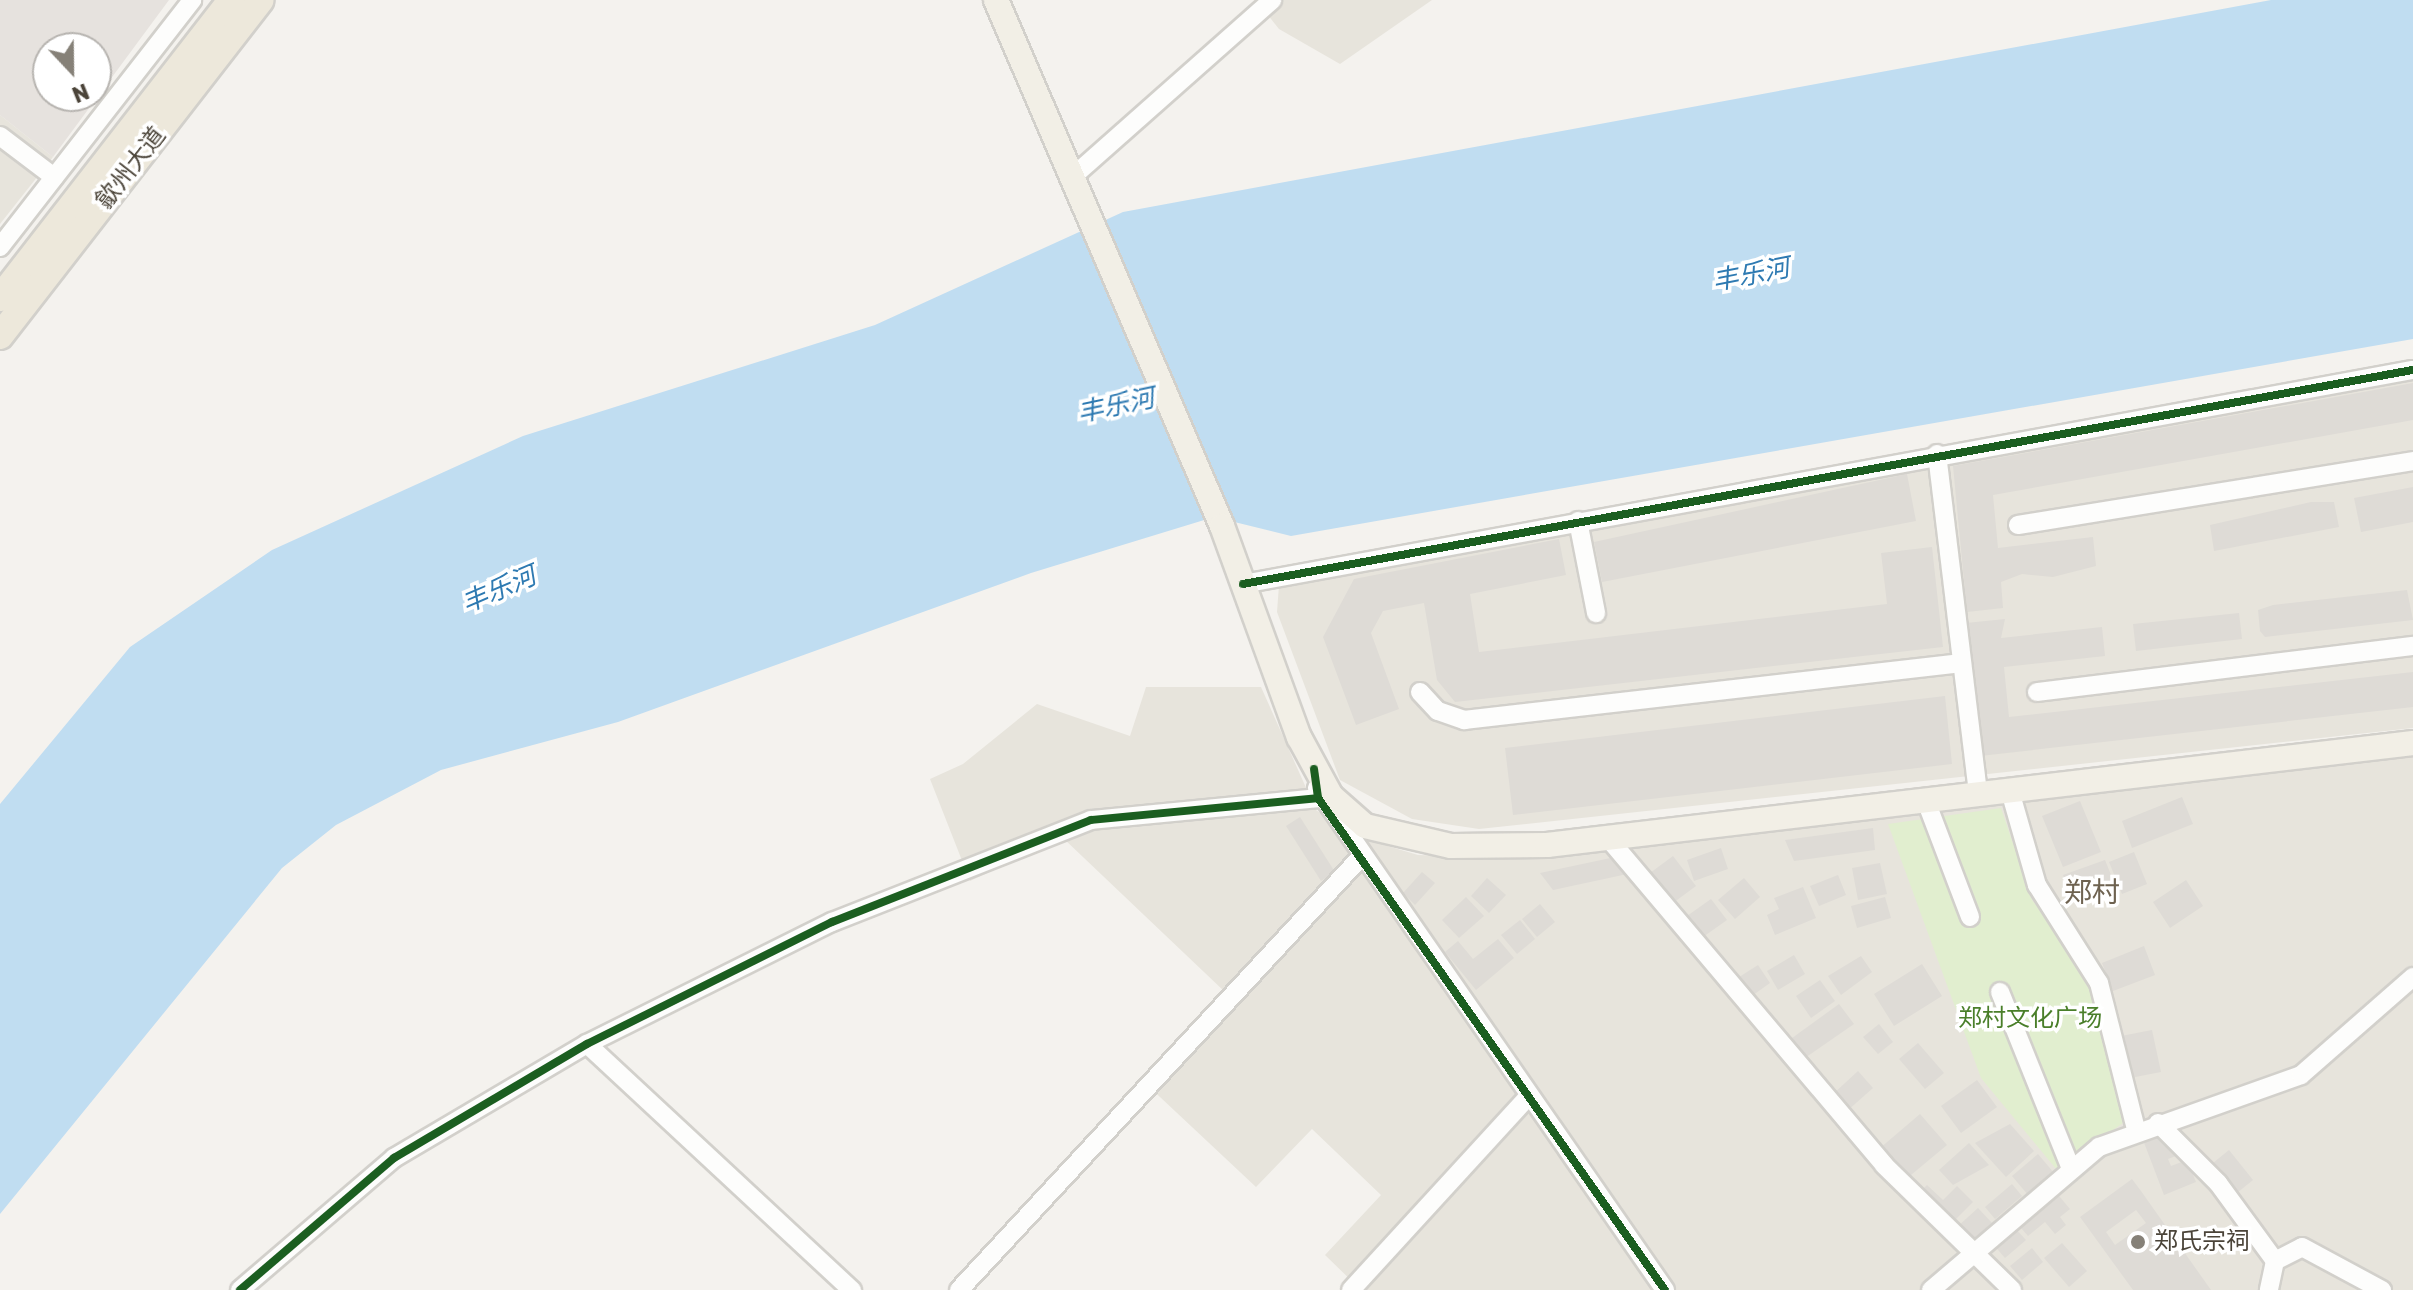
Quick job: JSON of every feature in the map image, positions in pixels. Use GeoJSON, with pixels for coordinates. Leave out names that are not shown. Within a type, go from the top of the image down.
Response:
{"type":"FeatureCollection","features":[{"type":"Feature","properties":{"kind":"highway","name":"歙州大道"},"geometry":{"type":"LineString","coordinates":[[0,298],[231,0]]}},
{"type":"Feature","properties":{"kind":"highway","name":"歙州大道"},"geometry":{"type":"LineString","coordinates":[[0,336],[261,0]]}},
{"type":"Feature","properties":{"kind":"main road"},"geometry":{"type":"LineString","coordinates":[[996,0],[1070,179],[1222,526],[1314,769],[1351,816],[1397,838],[1479,848],[1608,838],[2413,743]]}},
{"type":"Feature","properties":{"kind":"street"},"geometry":{"type":"LineString","coordinates":[[0,247],[192,0]]}},
{"type":"Feature","properties":{"kind":"street"},"geometry":{"type":"LineString","coordinates":[[1070,179],[1102,159],[1272,0]]}},
{"type":"Feature","properties":{"kind":"street"},"geometry":{"type":"LineString","coordinates":[[0,136],[54,177]]}},
{"type":"Feature","properties":{"kind":"street"},"geometry":{"type":"LineString","coordinates":[[1243,584],[1937,454],[2413,370]]}},
{"type":"Feature","properties":{"kind":"street"},"geometry":{"type":"LineString","coordinates":[[1937,454],[1978,795]]}},
{"type":"Feature","properties":{"kind":"street"},"geometry":{"type":"LineString","coordinates":[[2018,525],[2413,461]]}},
{"type":"Feature","properties":{"kind":"street"},"geometry":{"type":"LineString","coordinates":[[1578,521],[1596,613]]}},
{"type":"Feature","properties":{"kind":"street"},"geometry":{"type":"LineString","coordinates":[[2037,692],[2413,646]]}},
{"type":"Feature","properties":{"kind":"street"},"geometry":{"type":"LineString","coordinates":[[1420,692],[1438,711],[1464,720],[1962,663]]}},
{"type":"Feature","properties":{"kind":"street"},"geometry":{"type":"LineString","coordinates":[[1314,769],[1318,798],[1665,1290]]}},
{"type":"Feature","properties":{"kind":"street"},"geometry":{"type":"LineString","coordinates":[[2010,791],[2037,885],[2099,983],[2136,1129]]}},
{"type":"Feature","properties":{"kind":"street"},"geometry":{"type":"LineString","coordinates":[[240,1290],[384,1165],[587,1044],[832,922],[962,876],[1048,834],[1091,820],[1318,798]]}},
{"type":"Feature","properties":{"kind":"street"},"geometry":{"type":"LineString","coordinates":[[1926,801],[1970,917]]}},
{"type":"Feature","properties":{"kind":"street"},"geometry":{"type":"LineString","coordinates":[[1608,838],[1884,1165],[2012,1290]]}},
{"type":"Feature","properties":{"kind":"street"},"geometry":{"type":"LineString","coordinates":[[959,1290],[1360,858]]}},
{"type":"Feature","properties":{"kind":"street"},"geometry":{"type":"LineString","coordinates":[[1931,1290],[1971,1251],[2071,1169],[2136,1129],[2301,1075],[2413,977]]}},
{"type":"Feature","properties":{"kind":"street"},"geometry":{"type":"LineString","coordinates":[[2000,992],[2071,1169]]}},
{"type":"Feature","properties":{"kind":"street"},"geometry":{"type":"LineString","coordinates":[[587,1044],[852,1290]]}},
{"type":"Feature","properties":{"kind":"street"},"geometry":{"type":"LineString","coordinates":[[1351,1290],[1529,1096]]}},
{"type":"Feature","properties":{"kind":"street"},"geometry":{"type":"LineString","coordinates":[[2158,1123],[2218,1183],[2275,1261],[2269,1290]]}},
{"type":"Feature","properties":{"kind":"street"},"geometry":{"type":"LineString","coordinates":[[2275,1261],[2302,1247],[2382,1290]]}},
{"type":"Feature","properties":{"kind":"shaded area"},"geometry":{"type":"Polygon","coordinates":[[[0,0],[169,0],[112,77],[112,32],[32,32],[32,112],[86,112],[53,157],[0,115],[0,0]]]}},
{"type":"Feature","properties":{"kind":"shaded area"},"geometry":{"type":"Polygon","coordinates":[[[1256,0],[1432,0],[1340,64],[1279,29],[1256,0]]]}},
{"type":"Feature","properties":{"kind":"shaded area"},"geometry":{"type":"Polygon","coordinates":[[[0,115],[53,157],[0,224],[0,115]]]}},
{"type":"Feature","properties":{"kind":"shaded area"},"geometry":{"type":"Polygon","coordinates":[[[2413,376],[2413,728],[1479,829],[1412,819],[1340,780],[1277,612],[1279,585],[2413,376]]]}},
{"type":"Feature","properties":{"kind":"shaded area"},"geometry":{"type":"Polygon","coordinates":[[[1146,687],[1261,687],[1316,810],[1354,836],[1418,855],[1512,858],[2413,756],[2413,1290],[1361,1290],[1325,1255],[1381,1195],[1312,1129],[1256,1187],[1144,1082],[1225,992],[1063,838],[970,881],[930,779],[963,764],[1037,704],[1130,736],[1146,687]]]}},
{"type":"Feature","properties":{"kind":"green space","name":"郑村文化广场"},"geometry":{"type":"Polygon","coordinates":[[[2001,808],[2032,900],[2091,978],[2123,1123],[2057,1170],[1981,1078],[1888,824],[2001,808]]]}},
{"type":"Feature","properties":{"kind":"water","name":"丰乐河"},"geometry":{"type":"Polygon","coordinates":[[[2271,0],[2413,0],[2413,339],[1291,536],[1214,517],[1031,573],[618,722],[441,770],[336,825],[282,868],[0,1214],[0,804],[130,647],[272,550],[523,436],[875,325],[1123,212],[2271,0]]]}},
{"type":"Feature","properties":{"kind":"building"},"geometry":{"type":"Polygon","coordinates":[[[2413,383],[2413,420],[1993,495],[1998,548],[2093,537],[2096,566],[2053,577],[2022,574],[2001,582],[2003,608],[1967,612],[1953,466],[2413,383]]]}},
{"type":"Feature","properties":{"kind":"building"},"geometry":{"type":"Polygon","coordinates":[[[1907,474],[1916,521],[1602,582],[1594,542],[1907,474]]]}},
{"type":"Feature","properties":{"kind":"building"},"geometry":{"type":"Polygon","coordinates":[[[2413,487],[2413,522],[2361,532],[2354,498],[2413,487]]]}},
{"type":"Feature","properties":{"kind":"building"},"geometry":{"type":"Polygon","coordinates":[[[2311,502],[2334,502],[2339,527],[2214,551],[2210,525],[2311,502]]]}},
{"type":"Feature","properties":{"kind":"building"},"geometry":{"type":"Polygon","coordinates":[[[1559,539],[1566,575],[1470,594],[1479,652],[1887,604],[1881,553],[1932,547],[1943,647],[1455,702],[1437,680],[1424,603],[1383,611],[1371,633],[1399,709],[1356,725],[1323,637],[1354,579],[1559,539]]]}},
{"type":"Feature","properties":{"kind":"building"},"geometry":{"type":"Polygon","coordinates":[[[2407,590],[2413,620],[2265,637],[2260,631],[2258,610],[2273,605],[2407,590]]]}},
{"type":"Feature","properties":{"kind":"building"},"geometry":{"type":"Polygon","coordinates":[[[2239,613],[2242,639],[2136,651],[2133,624],[2239,613]]]}},
{"type":"Feature","properties":{"kind":"building"},"geometry":{"type":"Polygon","coordinates":[[[2005,619],[2001,638],[2102,627],[2105,656],[2004,667],[2009,717],[2413,672],[2413,707],[1980,756],[1966,623],[2005,619]]]}},
{"type":"Feature","properties":{"kind":"building"},"geometry":{"type":"Polygon","coordinates":[[[1945,696],[1952,764],[1513,815],[1505,748],[1945,696]]]}},
{"type":"Feature","properties":{"kind":"building"},"geometry":{"type":"Polygon","coordinates":[[[2182,797],[2193,824],[2132,848],[2122,821],[2182,797]]]}},
{"type":"Feature","properties":{"kind":"building"},"geometry":{"type":"Polygon","coordinates":[[[2080,801],[2101,852],[2063,867],[2042,816],[2080,801]]]}},
{"type":"Feature","properties":{"kind":"building"},"geometry":{"type":"Polygon","coordinates":[[[1300,817],[1335,872],[1321,881],[1286,826],[1300,817]]]}},
{"type":"Feature","properties":{"kind":"building"},"geometry":{"type":"Polygon","coordinates":[[[1873,828],[1875,850],[1794,861],[1785,840],[1873,828]]]}},
{"type":"Feature","properties":{"kind":"building"},"geometry":{"type":"Polygon","coordinates":[[[1721,848],[1728,869],[1694,881],[1687,860],[1721,848]]]}},
{"type":"Feature","properties":{"kind":"building"},"geometry":{"type":"Polygon","coordinates":[[[2134,852],[2147,884],[2122,894],[2109,862],[2134,852]]]}},
{"type":"Feature","properties":{"kind":"building"},"geometry":{"type":"Polygon","coordinates":[[[1620,856],[1632,873],[1553,890],[1540,873],[1620,856]]]}},
{"type":"Feature","properties":{"kind":"building"},"geometry":{"type":"Polygon","coordinates":[[[1673,856],[1696,886],[1673,903],[1650,873],[1673,856]]]}},
{"type":"Feature","properties":{"kind":"building"},"geometry":{"type":"Polygon","coordinates":[[[2105,860],[2115,885],[2072,900],[2063,875],[2105,860]]]}},
{"type":"Feature","properties":{"kind":"building"},"geometry":{"type":"Polygon","coordinates":[[[1880,863],[1887,894],[1858,900],[1852,868],[1880,863]]]}},
{"type":"Feature","properties":{"kind":"building"},"geometry":{"type":"Polygon","coordinates":[[[1422,872],[1435,883],[1415,905],[1403,893],[1422,872]]]}},
{"type":"Feature","properties":{"kind":"building"},"geometry":{"type":"Polygon","coordinates":[[[1838,875],[1846,895],[1819,906],[1810,886],[1838,875]]]}},
{"type":"Feature","properties":{"kind":"building"},"geometry":{"type":"Polygon","coordinates":[[[1487,878],[1506,895],[1489,913],[1471,896],[1487,878]]]}},
{"type":"Feature","properties":{"kind":"building"},"geometry":{"type":"Polygon","coordinates":[[[1744,878],[1760,897],[1735,919],[1718,900],[1744,878]]]}},
{"type":"Feature","properties":{"kind":"building"},"geometry":{"type":"Polygon","coordinates":[[[2186,880],[2203,906],[2170,928],[2153,902],[2186,880]]]}},
{"type":"Feature","properties":{"kind":"building"},"geometry":{"type":"Polygon","coordinates":[[[1803,887],[1816,918],[1775,935],[1767,915],[1779,909],[1774,898],[1803,887]]]}},
{"type":"Feature","properties":{"kind":"building"},"geometry":{"type":"Polygon","coordinates":[[[1466,897],[1484,916],[1459,938],[1442,920],[1466,897]]]}},
{"type":"Feature","properties":{"kind":"building"},"geometry":{"type":"Polygon","coordinates":[[[1885,897],[1891,918],[1857,928],[1851,906],[1885,897]]]}},
{"type":"Feature","properties":{"kind":"building"},"geometry":{"type":"Polygon","coordinates":[[[1711,899],[1727,920],[1703,937],[1687,916],[1711,899]]]}},
{"type":"Feature","properties":{"kind":"building"},"geometry":{"type":"Polygon","coordinates":[[[1540,904],[1555,922],[1537,937],[1522,919],[1540,904]]]}},
{"type":"Feature","properties":{"kind":"building"},"geometry":{"type":"Polygon","coordinates":[[[1520,920],[1535,939],[1517,954],[1501,935],[1520,920]]]}},
{"type":"Feature","properties":{"kind":"building"},"geometry":{"type":"Polygon","coordinates":[[[1498,939],[1514,958],[1476,990],[1445,952],[1458,941],[1473,959],[1498,939]]]}},
{"type":"Feature","properties":{"kind":"building"},"geometry":{"type":"Polygon","coordinates":[[[2144,946],[2155,975],[2113,991],[2102,963],[2144,946]]]}},
{"type":"Feature","properties":{"kind":"building"},"geometry":{"type":"Polygon","coordinates":[[[1794,955],[1805,974],[1778,990],[1767,971],[1794,955]]]}},
{"type":"Feature","properties":{"kind":"building"},"geometry":{"type":"Polygon","coordinates":[[[1861,956],[1872,972],[1841,995],[1828,976],[1861,956]]]}},
{"type":"Feature","properties":{"kind":"building"},"geometry":{"type":"Polygon","coordinates":[[[1922,964],[1942,996],[1894,1026],[1874,994],[1922,964]]]}},
{"type":"Feature","properties":{"kind":"building"},"geometry":{"type":"Polygon","coordinates":[[[1758,965],[1770,983],[1749,998],[1736,979],[1758,965]]]}},
{"type":"Feature","properties":{"kind":"building"},"geometry":{"type":"Polygon","coordinates":[[[1820,980],[1835,1001],[1811,1018],[1796,996],[1820,980]]]}},
{"type":"Feature","properties":{"kind":"building"},"geometry":{"type":"Polygon","coordinates":[[[1839,1004],[1854,1024],[1802,1060],[1788,1041],[1839,1004]]]}},
{"type":"Feature","properties":{"kind":"building"},"geometry":{"type":"Polygon","coordinates":[[[1879,1024],[1893,1042],[1878,1054],[1863,1037],[1879,1024]]]}},
{"type":"Feature","properties":{"kind":"building"},"geometry":{"type":"Polygon","coordinates":[[[2152,1030],[2161,1072],[2130,1078],[2121,1036],[2152,1030]]]}},
{"type":"Feature","properties":{"kind":"building"},"geometry":{"type":"Polygon","coordinates":[[[1918,1043],[1944,1073],[1925,1089],[1899,1059],[1918,1043]]]}},
{"type":"Feature","properties":{"kind":"building"},"geometry":{"type":"Polygon","coordinates":[[[1858,1071],[1873,1088],[1847,1111],[1832,1095],[1858,1071]]]}},
{"type":"Feature","properties":{"kind":"building"},"geometry":{"type":"Polygon","coordinates":[[[1977,1080],[1997,1107],[1961,1133],[1941,1106],[1977,1080]]]}},
{"type":"Feature","properties":{"kind":"building"},"geometry":{"type":"Polygon","coordinates":[[[1920,1114],[1947,1145],[1905,1180],[1879,1149],[1920,1114]]]}},
{"type":"Feature","properties":{"kind":"building"},"geometry":{"type":"Polygon","coordinates":[[[2010,1124],[2034,1151],[2006,1177],[1975,1143],[2010,1124]]]}},
{"type":"Feature","properties":{"kind":"building"},"geometry":{"type":"Polygon","coordinates":[[[2162,1133],[2181,1154],[2168,1159],[2171,1166],[2187,1160],[2196,1182],[2164,1195],[2143,1140],[2162,1133]]]}},
{"type":"Feature","properties":{"kind":"building"},"geometry":{"type":"Polygon","coordinates":[[[1969,1143],[1989,1165],[1953,1185],[1939,1170],[1969,1143]]]}},
{"type":"Feature","properties":{"kind":"building"},"geometry":{"type":"Polygon","coordinates":[[[2229,1150],[2253,1180],[2232,1197],[2208,1167],[2229,1150]]]}},
{"type":"Feature","properties":{"kind":"building"},"geometry":{"type":"Polygon","coordinates":[[[2038,1154],[2054,1173],[2028,1195],[2012,1176],[2038,1154]]]}},
{"type":"Feature","properties":{"kind":"building","name":"郑氏宗祠"},"geometry":{"type":"Polygon","coordinates":[[[2132,1179],[2211,1290],[2133,1290],[2080,1217],[2132,1179]],[[2136,1210],[2106,1232],[2115,1245],[2146,1223],[2136,1210]]]}},
{"type":"Feature","properties":{"kind":"building"},"geometry":{"type":"Polygon","coordinates":[[[2012,1184],[2022,1196],[1995,1219],[1985,1207],[2012,1184]]]}},
{"type":"Feature","properties":{"kind":"building"},"geometry":{"type":"Polygon","coordinates":[[[1927,1185],[1943,1200],[1957,1186],[1973,1202],[1951,1224],[1919,1193],[1927,1185]]]}},
{"type":"Feature","properties":{"kind":"building"},"geometry":{"type":"Polygon","coordinates":[[[2054,1190],[2070,1209],[2060,1217],[2066,1225],[2055,1234],[2045,1222],[2028,1236],[2015,1221],[2054,1190]]]}},
{"type":"Feature","properties":{"kind":"building"},"geometry":{"type":"Polygon","coordinates":[[[1978,1208],[1993,1224],[1972,1244],[1957,1227],[1978,1208]]]}},
{"type":"Feature","properties":{"kind":"building"},"geometry":{"type":"Polygon","coordinates":[[[2013,1226],[2026,1240],[2005,1258],[1992,1243],[2013,1226]]]}},
{"type":"Feature","properties":{"kind":"building"},"geometry":{"type":"Polygon","coordinates":[[[2062,1243],[2087,1271],[2069,1287],[2044,1258],[2062,1243]]]}},
{"type":"Feature","properties":{"kind":"building"},"geometry":{"type":"Polygon","coordinates":[[[2032,1248],[2043,1262],[2022,1280],[2010,1266],[2032,1248]]]}},
{"type":"Feature","properties":{"kind":"cycle path"},"geometry":{"type":"LineString","coordinates":[[1243,584],[2413,370]]}},
{"type":"Feature","properties":{"kind":"cycle path"},"geometry":{"type":"LineString","coordinates":[[1314,769],[1318,798],[1665,1290]]}},
{"type":"Feature","properties":{"kind":"cycle path"},"geometry":{"type":"LineString","coordinates":[[240,1290],[394,1158],[587,1044],[832,922],[1091,820],[1318,798]]}},
{"type":"Feature","properties":{"kind":"place","name":"郑氏宗祠"},"geometry":{"type":"Point","coordinates":[2138,1242]}},
{"type":"Feature","properties":{"kind":"district","name":"郑村"},"geometry":{"type":"Point","coordinates":[2092,893]}}]}
